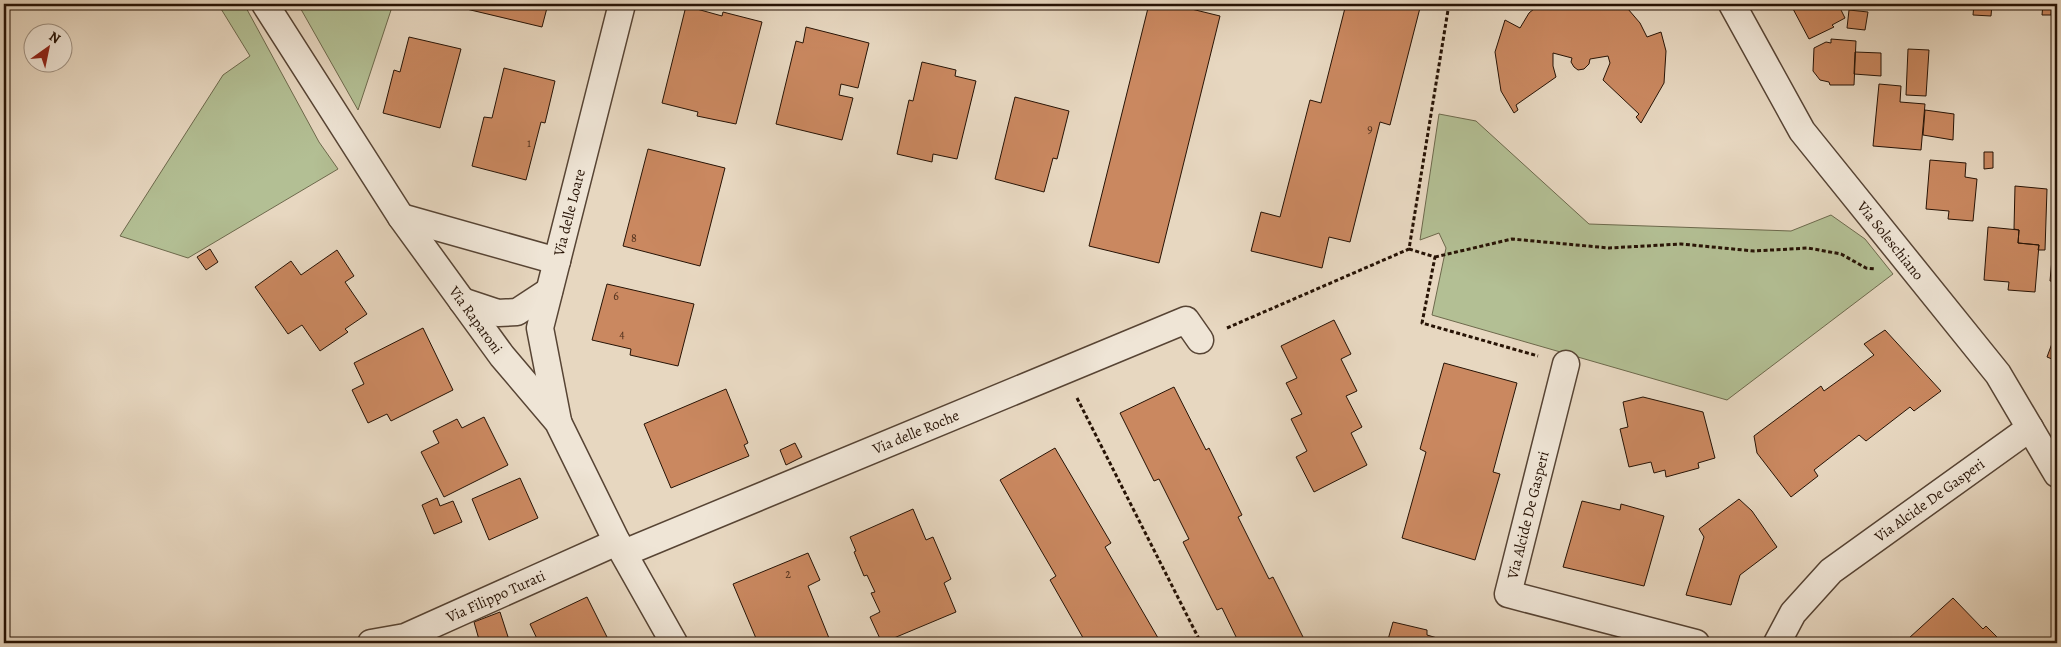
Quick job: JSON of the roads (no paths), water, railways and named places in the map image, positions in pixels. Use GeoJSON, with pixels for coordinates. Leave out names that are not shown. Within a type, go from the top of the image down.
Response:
{"type":"FeatureCollection","features":[{"type":"Feature","properties":{"kind":"street","name":"Via Raparoni"},"geometry":{"type":"LineString","coordinates":[[265,4],[401,217],[502,356],[558,422],[620,547],[674,643]]}},
{"type":"Feature","properties":{"kind":"street","name":"Via delle Loare"},"geometry":{"type":"LineString","coordinates":[[558,422],[540,328],[622,4]]}},
{"type":"Feature","properties":{"kind":"street","name":"Via Soleschiano"},"geometry":{"type":"LineString","coordinates":[[1732,4],[1802,131],[1998,374],[2057,474]]}},
{"type":"Feature","properties":{"kind":"street"},"geometry":{"type":"LineString","coordinates":[[401,217],[557,261]]}},
{"type":"Feature","properties":{"kind":"street"},"geometry":{"type":"LineString","coordinates":[[462,301],[498,314],[517,312],[549,291]]}},
{"type":"Feature","properties":{"kind":"street","name":"Via delle Roche"},"geometry":{"type":"LineString","coordinates":[[620,547],[1186,320],[1200,340]]}},
{"type":"Feature","properties":{"kind":"street","name":"Via Alcide De Gasperi"},"geometry":{"type":"LineString","coordinates":[[1566,364],[1508,594],[1696,643]]}},
{"type":"Feature","properties":{"kind":"street","name":"Via Alcide De Gasperi"},"geometry":{"type":"LineString","coordinates":[[1777,643],[1793,614],[1831,571],[2030,428]]}},
{"type":"Feature","properties":{"kind":"street","name":"Via Filippo Turati"},"geometry":{"type":"LineString","coordinates":[[371,643],[405,637],[620,547]]}}]}
